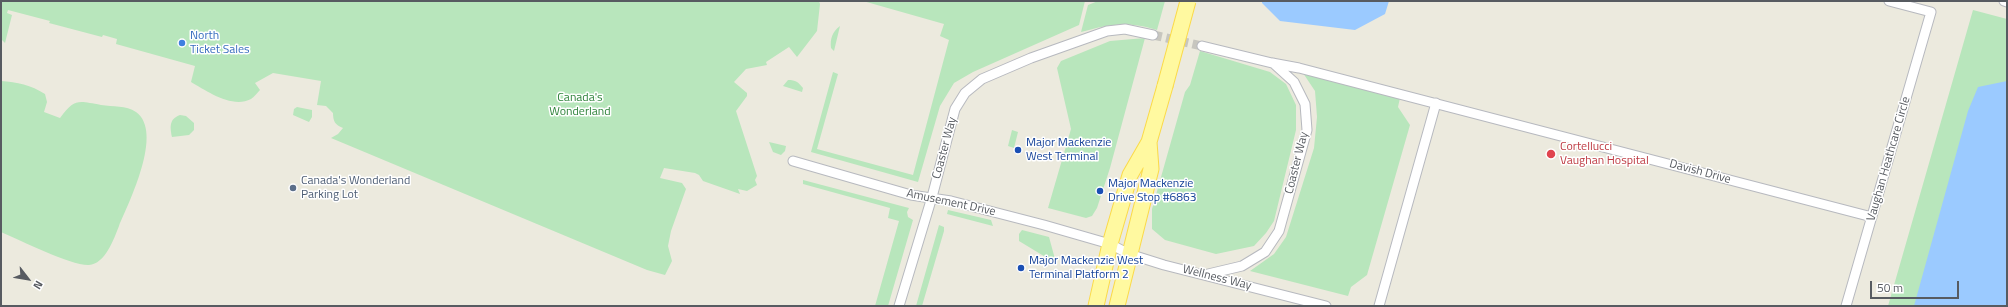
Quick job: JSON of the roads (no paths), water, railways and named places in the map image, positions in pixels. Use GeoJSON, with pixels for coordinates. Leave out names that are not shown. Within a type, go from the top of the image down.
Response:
{"type":"FeatureCollection","features":[{"type":"Feature","properties":{"kind":"main road"},"geometry":{"type":"LineString","coordinates":[[1096,306],[1110,244],[1130,175],[1149,142],[1188,1]]}},
{"type":"Feature","properties":{"kind":"main road"},"geometry":{"type":"LineString","coordinates":[[1117,306],[1151,169],[1149,142]]}},
{"type":"Feature","properties":{"kind":"street","name":"Vaughan Heathcare Circle"},"geometry":{"type":"LineString","coordinates":[[1846,306],[1931,12],[1889,1]]}},
{"type":"Feature","properties":{"kind":"street","name":"Coaster Way"},"geometry":{"type":"LineString","coordinates":[[899,306],[932,197],[955,109],[965,93],[982,79],[1031,58],[1107,31],[1125,29],[1153,35]]}},
{"type":"Feature","properties":{"kind":"street","name":"Coaster Way"},"geometry":{"type":"LineString","coordinates":[[1202,46],[1272,63],[1294,82],[1305,104],[1307,130],[1280,231],[1265,252],[1242,266],[1203,275]]}},
{"type":"Feature","properties":{"kind":"street","name":"Davish Drive"},"geometry":{"type":"LineString","coordinates":[[1272,63],[1299,68],[1436,103],[1872,217]]}},
{"type":"Feature","properties":{"kind":"street"},"geometry":{"type":"LineString","coordinates":[[1379,306],[1436,103]]}},
{"type":"Feature","properties":{"kind":"street","name":"Amusement Drive"},"geometry":{"type":"LineString","coordinates":[[792,161],[911,195],[932,197],[1044,225],[1110,244]]}},
{"type":"Feature","properties":{"kind":"street","name":"Wellness Way"},"geometry":{"type":"LineString","coordinates":[[1110,244],[1129,254],[1203,275],[1326,306]]}},
{"type":"Feature","properties":{"kind":"water"},"geometry":{"type":"Polygon","coordinates":[[[1262,1],[1389,1],[1385,14],[1355,30],[1280,21],[1262,3],[1262,1]]]}},
{"type":"Feature","properties":{"kind":"water"},"geometry":{"type":"Polygon","coordinates":[[[2007,81],[2007,306],[1914,306],[1968,111],[1978,87],[2007,81]]]}},
{"type":"Feature","properties":{"kind":"tunnel"},"geometry":{"type":"LineString","coordinates":[[1153,35],[1202,46]]}},
{"type":"Feature","properties":{"kind":"place","name":"North Ticket Sales"},"geometry":{"type":"Point","coordinates":[182,43]}},
{"type":"Feature","properties":{"kind":"place","name":"Major Mackenzie West Terminal"},"geometry":{"type":"Point","coordinates":[1018,150]}},
{"type":"Feature","properties":{"kind":"place","name":"Cortellucci Vaughan Hospital"},"geometry":{"type":"Point","coordinates":[1551,154]}},
{"type":"Feature","properties":{"kind":"place","name":"Canada's Wonderland Parking Lot"},"geometry":{"type":"Point","coordinates":[293,188]}},
{"type":"Feature","properties":{"kind":"place","name":"Major Mackenzie Drive Stop #6863"},"geometry":{"type":"Point","coordinates":[1100,191]}},
{"type":"Feature","properties":{"kind":"place","name":"Major Mackenzie West Terminal Platform 2"},"geometry":{"type":"Point","coordinates":[1021,268]}},
{"type":"Feature","properties":{"kind":"park label","name":"Canada's Wonderland"},"geometry":{"type":"Point","coordinates":[580,105]}}]}
